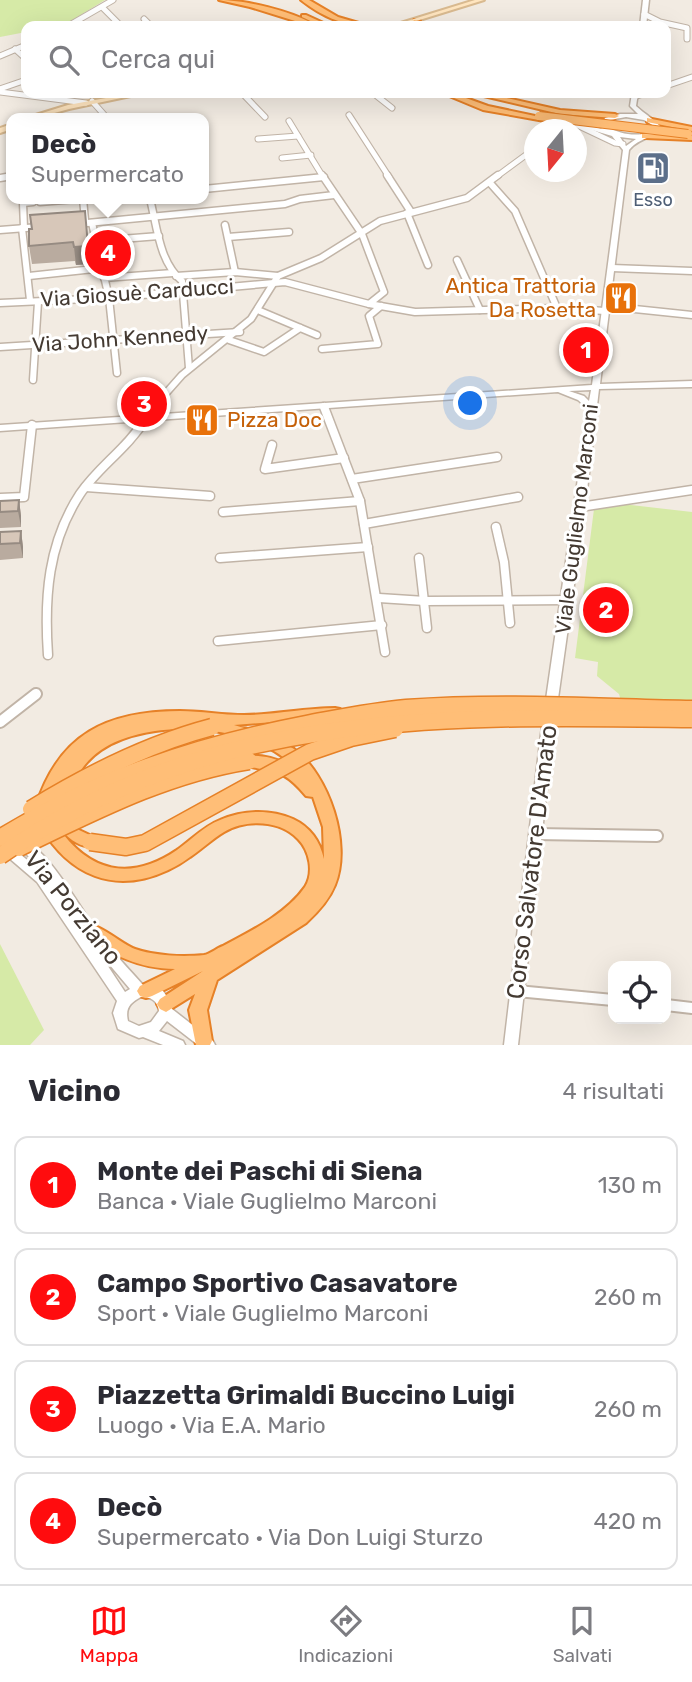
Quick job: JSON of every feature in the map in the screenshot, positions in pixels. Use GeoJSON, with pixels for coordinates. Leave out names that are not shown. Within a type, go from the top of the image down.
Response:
{"type":"FeatureCollection","features":[{"type":"Feature","properties":{"kind":"highway"},"geometry":{"type":"LineString","coordinates":[[222,0],[251,5],[301,21]]}},
{"type":"Feature","properties":{"kind":"highway"},"geometry":{"type":"LineString","coordinates":[[250,0],[303,21]]}},
{"type":"Feature","properties":{"kind":"highway"},"geometry":{"type":"LineString","coordinates":[[304,0],[342,21]]}},
{"type":"Feature","properties":{"kind":"highway"},"geometry":{"type":"LineString","coordinates":[[266,1],[314,21]]}},
{"type":"Feature","properties":{"kind":"highway"},"geometry":{"type":"LineString","coordinates":[[461,98],[485,108],[547,119]]}},
{"type":"Feature","properties":{"kind":"highway"},"geometry":{"type":"LineString","coordinates":[[464,98],[540,114],[691,133]]}},
{"type":"Feature","properties":{"kind":"highway"},"geometry":{"type":"LineString","coordinates":[[482,98],[540,114]]}},
{"type":"Feature","properties":{"kind":"highway"},"geometry":{"type":"LineString","coordinates":[[497,98],[560,112],[615,116]]}},
{"type":"Feature","properties":{"kind":"highway"},"geometry":{"type":"LineString","coordinates":[[650,120],[691,133]]}},
{"type":"Feature","properties":{"kind":"highway"},"geometry":{"type":"LineString","coordinates":[[645,136],[691,133]]}},
{"type":"Feature","properties":{"kind":"highway"},"geometry":{"type":"LineString","coordinates":[[0,838],[65,800],[142,766],[257,733],[405,708],[488,706],[692,709]]}},
{"type":"Feature","properties":{"kind":"highway"},"geometry":{"type":"LineString","coordinates":[[318,882],[318,862],[311,843],[296,827],[275,819],[251,817],[225,824],[177,858],[150,871],[121,876],[101,873],[79,863],[65,850],[49,828],[44,807],[53,775],[78,746],[94,734],[118,724],[146,718],[177,716],[245,720],[331,712],[365,714]]}},
{"type":"Feature","properties":{"kind":"highway"},"geometry":{"type":"LineString","coordinates":[[0,856],[38,828],[71,809],[149,775],[264,744],[346,727],[489,717],[692,719]]}},
{"type":"Feature","properties":{"kind":"highway"},"geometry":{"type":"LineString","coordinates":[[143,991],[208,968],[300,918],[317,905],[329,881],[333,853],[331,823],[322,797],[306,771],[288,752],[256,737],[212,727],[166,725],[136,728],[88,751],[73,766],[63,784],[60,797],[62,823],[74,834],[90,842],[126,847],[145,843],[310,752],[351,738],[439,719]]}},
{"type":"Feature","properties":{"kind":"highway"},"geometry":{"type":"LineString","coordinates":[[0,831],[51,796],[85,778],[168,740],[212,727]]}},
{"type":"Feature","properties":{"kind":"highway"},"geometry":{"type":"LineString","coordinates":[[0,856],[154,785],[228,763],[271,762],[291,771],[311,793],[320,812],[324,868],[318,882],[303,905],[230,950],[166,1008]]}},
{"type":"Feature","properties":{"kind":"highway"},"geometry":{"type":"LineString","coordinates":[[90,930],[128,955],[151,961],[208,968]]}},
{"type":"Feature","properties":{"kind":"highway"},"geometry":{"type":"LineString","coordinates":[[206,1043],[198,1010],[208,968]]}},
{"type":"Feature","properties":{"kind":"main road"},"geometry":{"type":"LineString","coordinates":[[422,21],[481,0]]}},
{"type":"Feature","properties":{"kind":"main road"},"geometry":{"type":"LineString","coordinates":[[50,113],[110,98]]}},
{"type":"Feature","properties":{"kind":"street"},"geometry":{"type":"LineString","coordinates":[[78,21],[113,0]]}},
{"type":"Feature","properties":{"kind":"street"},"geometry":{"type":"LineString","coordinates":[[643,21],[646,0]]}},
{"type":"Feature","properties":{"kind":"street"},"geometry":{"type":"LineString","coordinates":[[103,8],[116,21]]}},
{"type":"Feature","properties":{"kind":"street"},"geometry":{"type":"LineString","coordinates":[[644,14],[658,21]]}},
{"type":"Feature","properties":{"kind":"street"},"geometry":{"type":"LineString","coordinates":[[671,24],[687,28],[687,39]]}},
{"type":"Feature","properties":{"kind":"street"},"geometry":{"type":"LineString","coordinates":[[0,56],[21,47]]}},
{"type":"Feature","properties":{"kind":"street"},"geometry":{"type":"LineString","coordinates":[[15,49],[21,54]]}},
{"type":"Feature","properties":{"kind":"street"},"geometry":{"type":"LineString","coordinates":[[671,84],[692,78]]}},
{"type":"Feature","properties":{"kind":"street"},"geometry":{"type":"LineString","coordinates":[[0,91],[21,82]]}},
{"type":"Feature","properties":{"kind":"street"},"geometry":{"type":"LineString","coordinates":[[0,91],[21,93]]}},
{"type":"Feature","properties":{"kind":"street"},"geometry":{"type":"LineString","coordinates":[[63,98],[89,102],[101,113]]}},
{"type":"Feature","properties":{"kind":"street"},"geometry":{"type":"LineString","coordinates":[[247,98],[265,117]]}},
{"type":"Feature","properties":{"kind":"street"},"geometry":{"type":"LineString","coordinates":[[379,98],[392,108]]}},
{"type":"Feature","properties":{"kind":"street"},"geometry":{"type":"LineString","coordinates":[[633,106],[634,98]]}},
{"type":"Feature","properties":{"kind":"street"},"geometry":{"type":"LineString","coordinates":[[624,147],[614,134],[603,127],[607,119],[633,106]]}},
{"type":"Feature","properties":{"kind":"street"},"geometry":{"type":"LineString","coordinates":[[587,130],[624,147],[657,130],[657,126],[633,106]]}},
{"type":"Feature","properties":{"kind":"street"},"geometry":{"type":"LineString","coordinates":[[349,115],[409,213],[428,265]]}},
{"type":"Feature","properties":{"kind":"street"},"geometry":{"type":"LineString","coordinates":[[615,116],[635,116],[650,120]]}},
{"type":"Feature","properties":{"kind":"street"},"geometry":{"type":"LineString","coordinates":[[289,121],[334,195],[362,234],[384,292],[369,304]]}},
{"type":"Feature","properties":{"kind":"street"},"geometry":{"type":"LineString","coordinates":[[587,127],[614,134],[645,136]]}},
{"type":"Feature","properties":{"kind":"street"},"geometry":{"type":"LineString","coordinates":[[258,139],[298,136]]}},
{"type":"Feature","properties":{"kind":"street","name":"Viale Guglielmo Marconi"},"geometry":{"type":"LineString","coordinates":[[555,680],[612,268],[624,147]]}},
{"type":"Feature","properties":{"kind":"street"},"geometry":{"type":"LineString","coordinates":[[282,158],[311,155]]}},
{"type":"Feature","properties":{"kind":"street"},"geometry":{"type":"LineString","coordinates":[[104,278],[235,272],[278,276],[321,258],[380,221],[467,198],[524,155]]}},
{"type":"Feature","properties":{"kind":"street"},"geometry":{"type":"LineString","coordinates":[[209,188],[324,177]]}},
{"type":"Feature","properties":{"kind":"street"},"geometry":{"type":"LineString","coordinates":[[490,183],[515,211],[557,308]]}},
{"type":"Feature","properties":{"kind":"street"},"geometry":{"type":"LineString","coordinates":[[73,224],[285,204],[300,199],[334,195]]}},
{"type":"Feature","properties":{"kind":"street"},"geometry":{"type":"LineString","coordinates":[[23,204],[23,228],[34,301],[33,380]]}},
{"type":"Feature","properties":{"kind":"street"},"geometry":{"type":"LineString","coordinates":[[84,204],[109,298],[117,373]]}},
{"type":"Feature","properties":{"kind":"street"},"geometry":{"type":"LineString","coordinates":[[152,204],[159,236],[174,275],[182,281],[189,368]]}},
{"type":"Feature","properties":{"kind":"street"},"geometry":{"type":"LineString","coordinates":[[225,225],[235,272]]}},
{"type":"Feature","properties":{"kind":"street"},"geometry":{"type":"LineString","coordinates":[[0,230],[49,226]]}},
{"type":"Feature","properties":{"kind":"street"},"geometry":{"type":"LineString","coordinates":[[228,237],[289,232]]}},
{"type":"Feature","properties":{"kind":"street"},"geometry":{"type":"LineString","coordinates":[[96,242],[159,236]]}},
{"type":"Feature","properties":{"kind":"street"},"geometry":{"type":"LineString","coordinates":[[457,260],[480,310]]}},
{"type":"Feature","properties":{"kind":"street"},"geometry":{"type":"LineString","coordinates":[[29,276],[103,268]]}},
{"type":"Feature","properties":{"kind":"street"},"geometry":{"type":"LineString","coordinates":[[612,268],[692,271]]}},
{"type":"Feature","properties":{"kind":"street"},"geometry":{"type":"LineString","coordinates":[[48,655],[45,624],[49,563],[56,537],[86,487],[99,470],[128,443],[189,368],[240,332],[260,311],[278,276]]}},
{"type":"Feature","properties":{"kind":"street","name":"Via Giosuè Carducci"},"geometry":{"type":"LineString","coordinates":[[0,303],[109,298],[285,282],[369,304],[415,312],[557,308],[692,315]]}},
{"type":"Feature","properties":{"kind":"street"},"geometry":{"type":"LineString","coordinates":[[322,349],[378,344],[369,316],[380,306]]}},
{"type":"Feature","properties":{"kind":"street"},"geometry":{"type":"LineString","coordinates":[[260,311],[317,335]]}},
{"type":"Feature","properties":{"kind":"street"},"geometry":{"type":"LineString","coordinates":[[229,340],[264,352],[300,328]]}},
{"type":"Feature","properties":{"kind":"street","name":"Via John Kennedy"},"geometry":{"type":"LineString","coordinates":[[0,347],[240,332]]}},
{"type":"Feature","properties":{"kind":"street"},"geometry":{"type":"LineString","coordinates":[[0,428],[594,387],[692,384]]}},
{"type":"Feature","properties":{"kind":"street"},"geometry":{"type":"LineString","coordinates":[[554,390],[581,398],[591,407]]}},
{"type":"Feature","properties":{"kind":"street"},"geometry":{"type":"LineString","coordinates":[[324,407],[360,500],[379,598],[386,652]]}},
{"type":"Feature","properties":{"kind":"street"},"geometry":{"type":"LineString","coordinates":[[0,498],[24,497],[32,425]]}},
{"type":"Feature","properties":{"kind":"street"},"geometry":{"type":"LineString","coordinates":[[272,445],[265,469],[344,458]]}},
{"type":"Feature","properties":{"kind":"street"},"geometry":{"type":"LineString","coordinates":[[352,479],[497,457]]}},
{"type":"Feature","properties":{"kind":"street"},"geometry":{"type":"LineString","coordinates":[[86,487],[210,495]]}},
{"type":"Feature","properties":{"kind":"street"},"geometry":{"type":"LineString","coordinates":[[580,507],[692,490]]}},
{"type":"Feature","properties":{"kind":"street"},"geometry":{"type":"LineString","coordinates":[[364,524],[518,497]]}},
{"type":"Feature","properties":{"kind":"street"},"geometry":{"type":"LineString","coordinates":[[223,512],[360,500]]}},
{"type":"Feature","properties":{"kind":"street"},"geometry":{"type":"LineString","coordinates":[[496,527],[509,600],[510,623]]}},
{"type":"Feature","properties":{"kind":"street"},"geometry":{"type":"LineString","coordinates":[[220,558],[368,547]]}},
{"type":"Feature","properties":{"kind":"street"},"geometry":{"type":"LineString","coordinates":[[419,558],[428,628]]}},
{"type":"Feature","properties":{"kind":"street"},"geometry":{"type":"LineString","coordinates":[[379,598],[425,601],[567,600]]}},
{"type":"Feature","properties":{"kind":"street"},"geometry":{"type":"LineString","coordinates":[[218,641],[382,625]]}},
{"type":"Feature","properties":{"kind":"street","name":"Corso Salvatore D'Amato"},"geometry":{"type":"LineString","coordinates":[[511,1045],[555,680]]}},
{"type":"Feature","properties":{"kind":"street"},"geometry":{"type":"LineString","coordinates":[[0,722],[36,694]]}},
{"type":"Feature","properties":{"kind":"street","name":"Via Porziano"},"geometry":{"type":"LineString","coordinates":[[0,831],[41,860],[90,930],[143,991],[162,998],[166,1008],[206,1043]]}},
{"type":"Feature","properties":{"kind":"street"},"geometry":{"type":"LineString","coordinates":[[536,834],[657,836]]}},
{"type":"Feature","properties":{"kind":"street","name":"Via Porziano"},"geometry":{"type":"LineString","coordinates":[[0,845],[41,878],[124,1001],[120,1010],[123,1025],[130,1030],[143,1031],[178,1045]]}},
{"type":"Feature","properties":{"kind":"street"},"geometry":{"type":"LineString","coordinates":[[124,1001],[143,991]]}},
{"type":"Feature","properties":{"kind":"street"},"geometry":{"type":"LineString","coordinates":[[517,991],[608,1000]]}},
{"type":"Feature","properties":{"kind":"street"},"geometry":{"type":"LineString","coordinates":[[671,1006],[692,1008]]}},
{"type":"Feature","properties":{"kind":"street"},"geometry":{"type":"LineString","coordinates":[[143,1031],[156,1026],[166,1008]]}},
{"type":"Feature","properties":{"kind":"green space"},"geometry":{"type":"Polygon","coordinates":[[[0,0],[105,0],[71,21],[21,21],[21,33],[0,37],[0,0]]]}},
{"type":"Feature","properties":{"kind":"green space"},"geometry":{"type":"Polygon","coordinates":[[[622,504],[692,512],[692,701],[621,701],[619,694],[597,676],[598,662],[575,658],[594,509],[622,504]]]}},
{"type":"Feature","properties":{"kind":"green space"},"geometry":{"type":"Polygon","coordinates":[[[0,944],[44,1030],[30,1045],[0,1045],[0,944]]]}},
{"type":"Feature","properties":{"kind":"building"},"geometry":{"type":"Polygon","coordinates":[[[85,211],[88,246],[74,247],[73,242],[29,246],[29,229],[32,229],[30,215],[85,211]]]}},
{"type":"Feature","properties":{"kind":"building"},"geometry":{"type":"Polygon","coordinates":[[[19,500],[18,511],[0,512],[0,501],[19,500]]]}},
{"type":"Feature","properties":{"kind":"building"},"geometry":{"type":"Polygon","coordinates":[[[21,531],[20,543],[0,544],[0,532],[21,531]]]}},
{"type":"Feature","properties":{"kind":"place","name":"Esso"},"geometry":{"type":"Point","coordinates":[653,168]}},
{"type":"Feature","properties":{"kind":"place","name":"Decò"},"geometry":{"type":"Point","coordinates":[108,253]}},
{"type":"Feature","properties":{"kind":"place","name":"Antica Trattoria Da Rosetta"},"geometry":{"type":"Point","coordinates":[621,298]}},
{"type":"Feature","properties":{"kind":"place","name":"Monte dei Paschi di Siena"},"geometry":{"type":"Point","coordinates":[586,350]}},
{"type":"Feature","properties":{"kind":"place","name":"Piazzetta Grimaldi Buccino Luigi"},"geometry":{"type":"Point","coordinates":[144,404]}},
{"type":"Feature","properties":{"kind":"place","name":"Pizza Doc"},"geometry":{"type":"Point","coordinates":[202,420]}},
{"type":"Feature","properties":{"kind":"place","name":"Campo Sportivo Casavatore"},"geometry":{"type":"Point","coordinates":[606,610]}}]}
